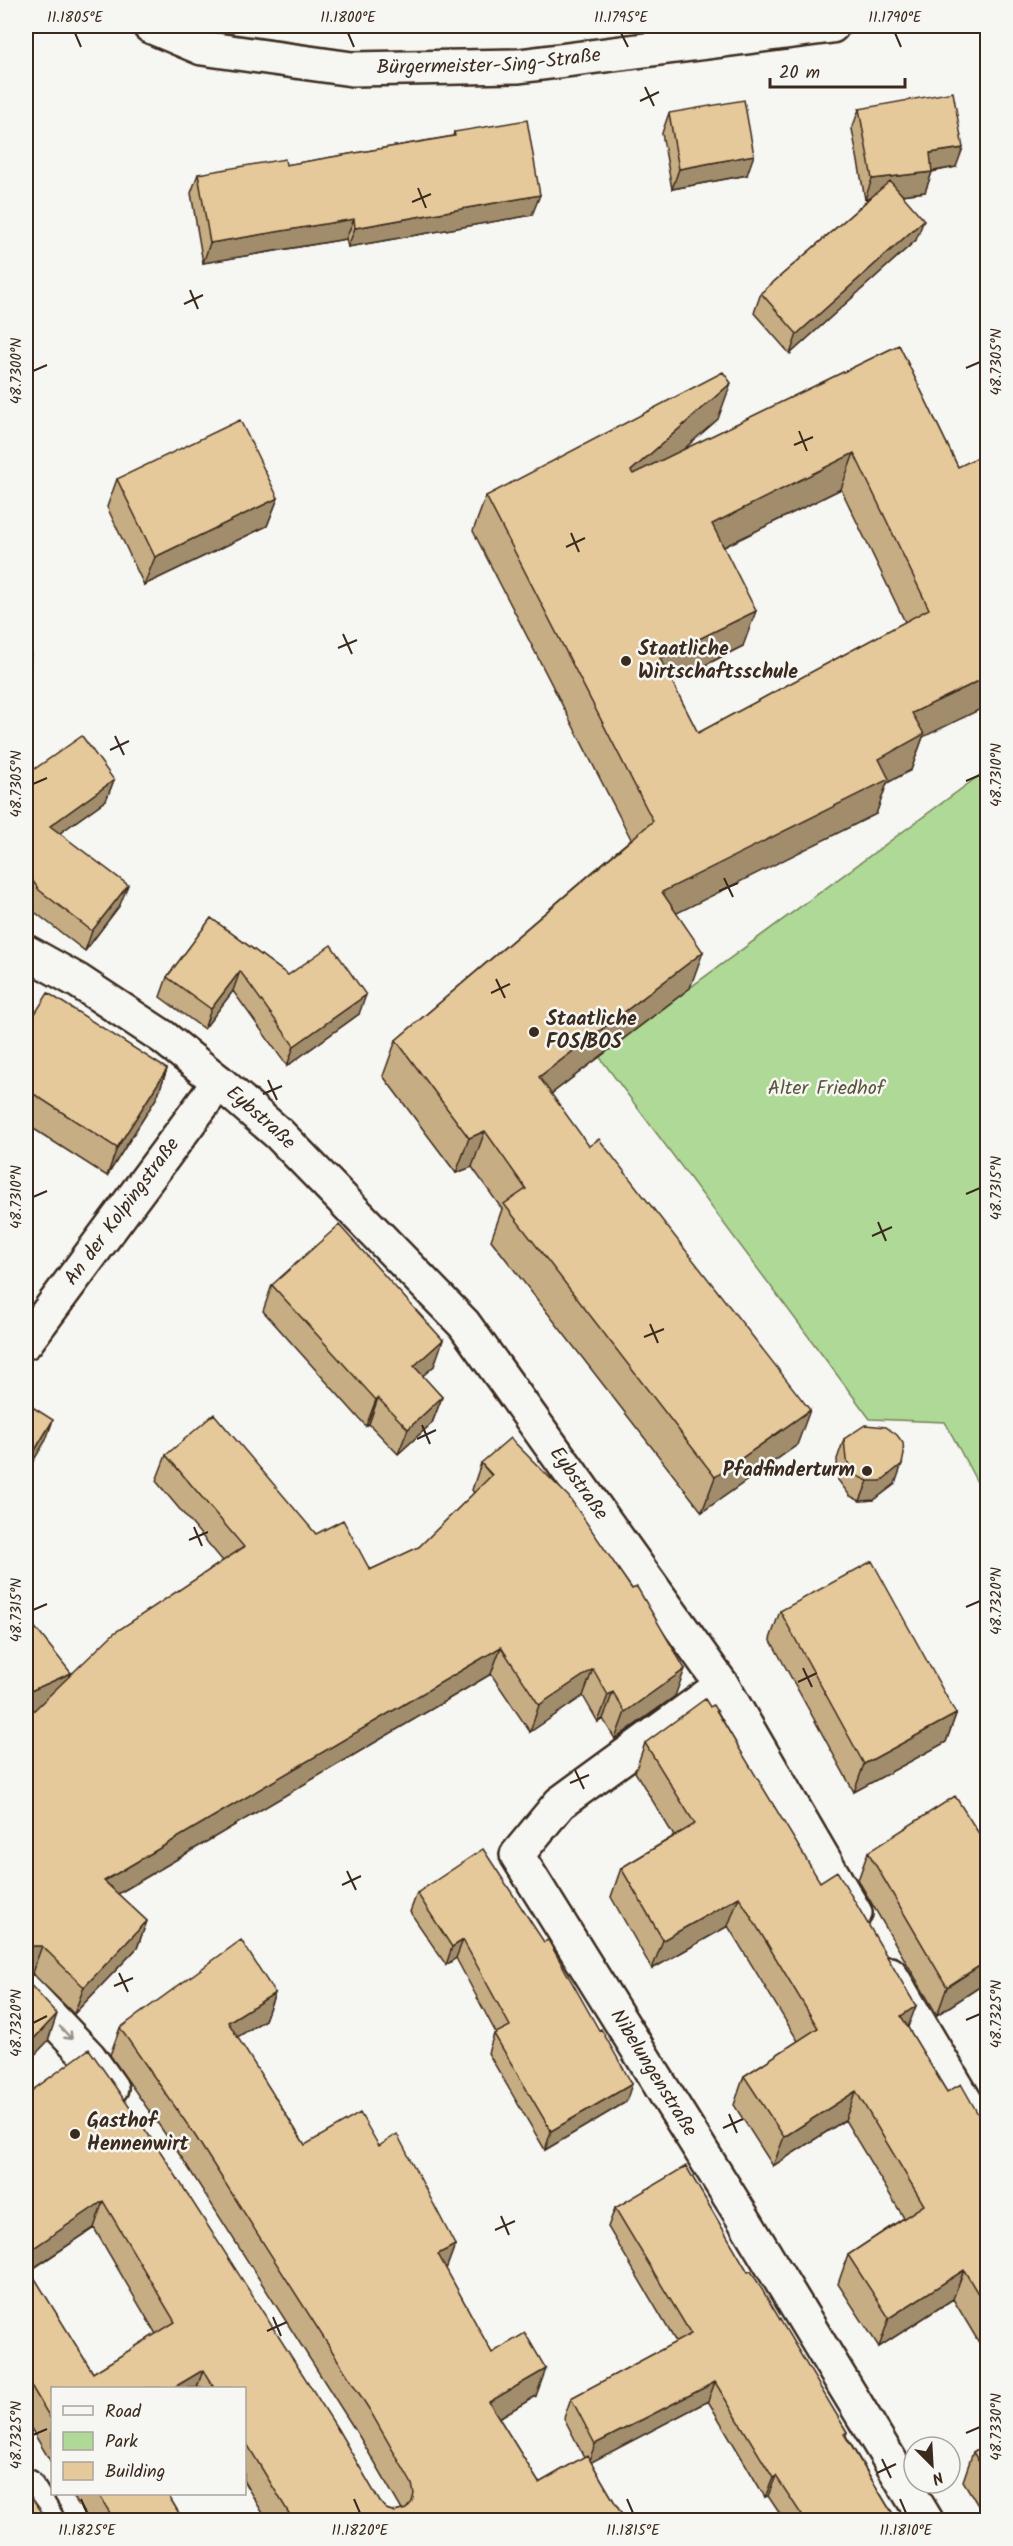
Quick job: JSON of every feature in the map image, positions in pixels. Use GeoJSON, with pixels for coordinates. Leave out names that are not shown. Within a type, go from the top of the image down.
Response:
{"type":"FeatureCollection","features":[{"type":"Feature","properties":{"kind":"street","name":"Bürgermeister-Sing-Straße"},"geometry":{"type":"LineString","coordinates":[[150,26],[202,48],[352,69],[519,66],[832,26]]}},
{"type":"Feature","properties":{"kind":"street","name":"Eybstraße"},"geometry":{"type":"LineString","coordinates":[[26,952],[78,981],[163,1037],[219,1082],[279,1134],[464,1324],[722,1685],[987,2140]]}},
{"type":"Feature","properties":{"kind":"street","name":"An der Kolpingstraße"},"geometry":{"type":"LineString","coordinates":[[26,1342],[219,1082]]}},
{"type":"Feature","properties":{"kind":"street","name":"Nibelungenstraße"},"geometry":{"type":"LineString","coordinates":[[722,1685],[560,1803],[517,1855],[737,2207],[926,2520]]}},
{"type":"Feature","properties":{"kind":"street"},"geometry":{"type":"LineString","coordinates":[[26,1991],[89,2057],[128,2114]]}},
{"type":"Feature","properties":{"kind":"street"},"geometry":{"type":"LineString","coordinates":[[26,2486],[47,2520]]}},
{"type":"Feature","properties":{"kind":"green space","name":"Alter Friedhof"},"geometry":{"type":"Polygon","coordinates":[[[987,770],[987,1501],[945,1422],[870,1419],[598,1055],[987,770]]]}},
{"type":"Feature","properties":{"kind":"building"},"geometry":{"type":"Polygon","coordinates":[[[953,92],[963,148],[930,153],[932,172],[872,179],[859,109],[953,92]]]}},
{"type":"Feature","properties":{"kind":"building"},"geometry":{"type":"Polygon","coordinates":[[[744,100],[754,155],[679,169],[669,113],[744,100]]]}},
{"type":"Feature","properties":{"kind":"building"},"geometry":{"type":"Polygon","coordinates":[[[527,120],[540,195],[355,228],[354,219],[210,243],[198,174],[285,159],[286,165],[455,136],[454,132],[527,120]]]}},
{"type":"Feature","properties":{"kind":"building"},"geometry":{"type":"Polygon","coordinates":[[[890,181],[924,220],[797,334],[761,293],[890,181]]]}},
{"type":"Feature","properties":{"kind":"building"},"geometry":{"type":"Polygon","coordinates":[[[899,345],[958,467],[987,453],[987,677],[912,713],[924,734],[879,759],[889,779],[662,892],[703,952],[539,1077],[589,1146],[599,1139],[810,1410],[715,1477],[504,1204],[526,1189],[485,1131],[469,1138],[396,1040],[653,821],[486,496],[723,372],[731,383],[631,471],[633,474],[899,345]],[[854,453],[712,524],[756,611],[660,658],[698,733],[929,609],[854,453]]]}},
{"type":"Feature","properties":{"kind":"building"},"geometry":{"type":"Polygon","coordinates":[[[240,420],[278,498],[155,557],[117,479],[240,420]]]}},
{"type":"Feature","properties":{"kind":"building"},"geometry":{"type":"Polygon","coordinates":[[[26,639],[31,639],[29,710],[26,709],[26,639]]]}},
{"type":"Feature","properties":{"kind":"building"},"geometry":{"type":"Polygon","coordinates":[[[82,736],[114,780],[50,826],[128,885],[92,931],[39,890],[26,871],[26,775],[82,736]]]}},
{"type":"Feature","properties":{"kind":"building"},"geometry":{"type":"Polygon","coordinates":[[[211,918],[288,975],[331,945],[366,995],[294,1046],[240,971],[211,1009],[167,977],[211,918]]]}},
{"type":"Feature","properties":{"kind":"building"},"geometry":{"type":"Polygon","coordinates":[[[48,993],[167,1069],[117,1148],[26,1089],[26,1028],[48,993]]]}},
{"type":"Feature","properties":{"kind":"building"},"geometry":{"type":"Polygon","coordinates":[[[339,1225],[443,1340],[414,1366],[442,1397],[408,1429],[378,1398],[376,1400],[272,1285],[339,1225]]]}},
{"type":"Feature","properties":{"kind":"building"},"geometry":{"type":"Polygon","coordinates":[[[26,1403],[53,1420],[26,1465],[26,1403]]]}},
{"type":"Feature","properties":{"kind":"building"},"geometry":{"type":"Polygon","coordinates":[[[214,1414],[316,1534],[343,1520],[370,1570],[419,1547],[492,1475],[481,1463],[510,1438],[569,1497],[632,1589],[637,1587],[685,1669],[625,1712],[613,1692],[608,1695],[593,1669],[539,1705],[501,1647],[104,1881],[147,1921],[84,1987],[42,1946],[31,1946],[26,1949],[26,1718],[114,1633],[244,1547],[166,1455],[214,1414]]]}},
{"type":"Feature","properties":{"kind":"building"},"geometry":{"type":"Polygon","coordinates":[[[865,1425],[886,1427],[903,1443],[902,1464],[881,1481],[868,1481],[857,1476],[846,1460],[844,1439],[865,1425]]]}},
{"type":"Feature","properties":{"kind":"building"},"geometry":{"type":"Polygon","coordinates":[[[872,1561],[956,1714],[864,1764],[780,1611],[872,1561]]]}},
{"type":"Feature","properties":{"kind":"building"},"geometry":{"type":"Polygon","coordinates":[[[26,1616],[71,1673],[26,1693],[26,1616]]]}},
{"type":"Feature","properties":{"kind":"building"},"geometry":{"type":"Polygon","coordinates":[[[705,1699],[710,1707],[713,1705],[820,1882],[837,1871],[916,2006],[901,2016],[947,2092],[961,2084],[982,2121],[987,2125],[987,2309],[964,2270],[889,2318],[848,2255],[924,2205],[856,2091],[784,2137],[744,2076],[818,2028],[739,1897],[663,1940],[621,1868],[695,1824],[645,1743],[705,1699]]]}},
{"type":"Feature","properties":{"kind":"building"},"geometry":{"type":"Polygon","coordinates":[[[955,1796],[987,1846],[987,1961],[947,1987],[868,1852],[955,1796]]]}},
{"type":"Feature","properties":{"kind":"building"},"geometry":{"type":"Polygon","coordinates":[[[483,1849],[544,1942],[548,1940],[632,2084],[551,2131],[494,2034],[510,2026],[463,1940],[452,1947],[417,1893],[483,1849]]]}},
{"type":"Feature","properties":{"kind":"building"},"geometry":{"type":"Polygon","coordinates":[[[241,1940],[275,1993],[228,2022],[305,2145],[360,2113],[379,2146],[397,2134],[455,2245],[438,2254],[492,2353],[525,2333],[546,2369],[489,2402],[539,2483],[587,2455],[625,2520],[293,2520],[246,2442],[246,2387],[213,2387],[203,2370],[175,2387],[51,2387],[51,2419],[26,2377],[26,2264],[93,2373],[175,2322],[103,2201],[26,2253],[26,2095],[89,2049],[162,2154],[337,2428],[380,2502],[386,2509],[395,2512],[406,2509],[412,2502],[414,2494],[412,2484],[369,2409],[194,2134],[120,2028],[241,1940]]]}},
{"type":"Feature","properties":{"kind":"building"},"geometry":{"type":"Polygon","coordinates":[[[26,1980],[57,2014],[26,2047],[26,1980]]]}},
{"type":"Feature","properties":{"kind":"building"},"geometry":{"type":"Polygon","coordinates":[[[686,2166],[748,2272],[751,2271],[847,2432],[844,2434],[896,2520],[805,2520],[776,2476],[773,2478],[715,2382],[595,2444],[571,2398],[691,2334],[615,2208],[686,2166]]]}},
{"type":"Feature","properties":{"kind":"building"},"geometry":{"type":"Polygon","coordinates":[[[987,2443],[987,2475],[973,2452],[987,2443]]]}},
{"type":"Feature","properties":{"kind":"building"},"geometry":{"type":"Polygon","coordinates":[[[26,2490],[48,2520],[26,2520],[26,2490]]]}},
{"type":"Feature","properties":{"kind":"building"},"geometry":{"type":"Polygon","coordinates":[[[99,2495],[168,2495],[183,2520],[114,2520],[99,2495]]]}},
{"type":"Feature","properties":{"kind":"place","name":"Staatliche Wirtschaftsschule"},"geometry":{"type":"Point","coordinates":[626,661]}},
{"type":"Feature","properties":{"kind":"place","name":"Staatliche FOS/BOS"},"geometry":{"type":"Point","coordinates":[534,1032]}},
{"type":"Feature","properties":{"kind":"place","name":"Pfadfinderturm"},"geometry":{"type":"Point","coordinates":[867,1471]}},
{"type":"Feature","properties":{"kind":"place","name":"Gasthof Hennenwirt"},"geometry":{"type":"Point","coordinates":[75,2134]}}]}
